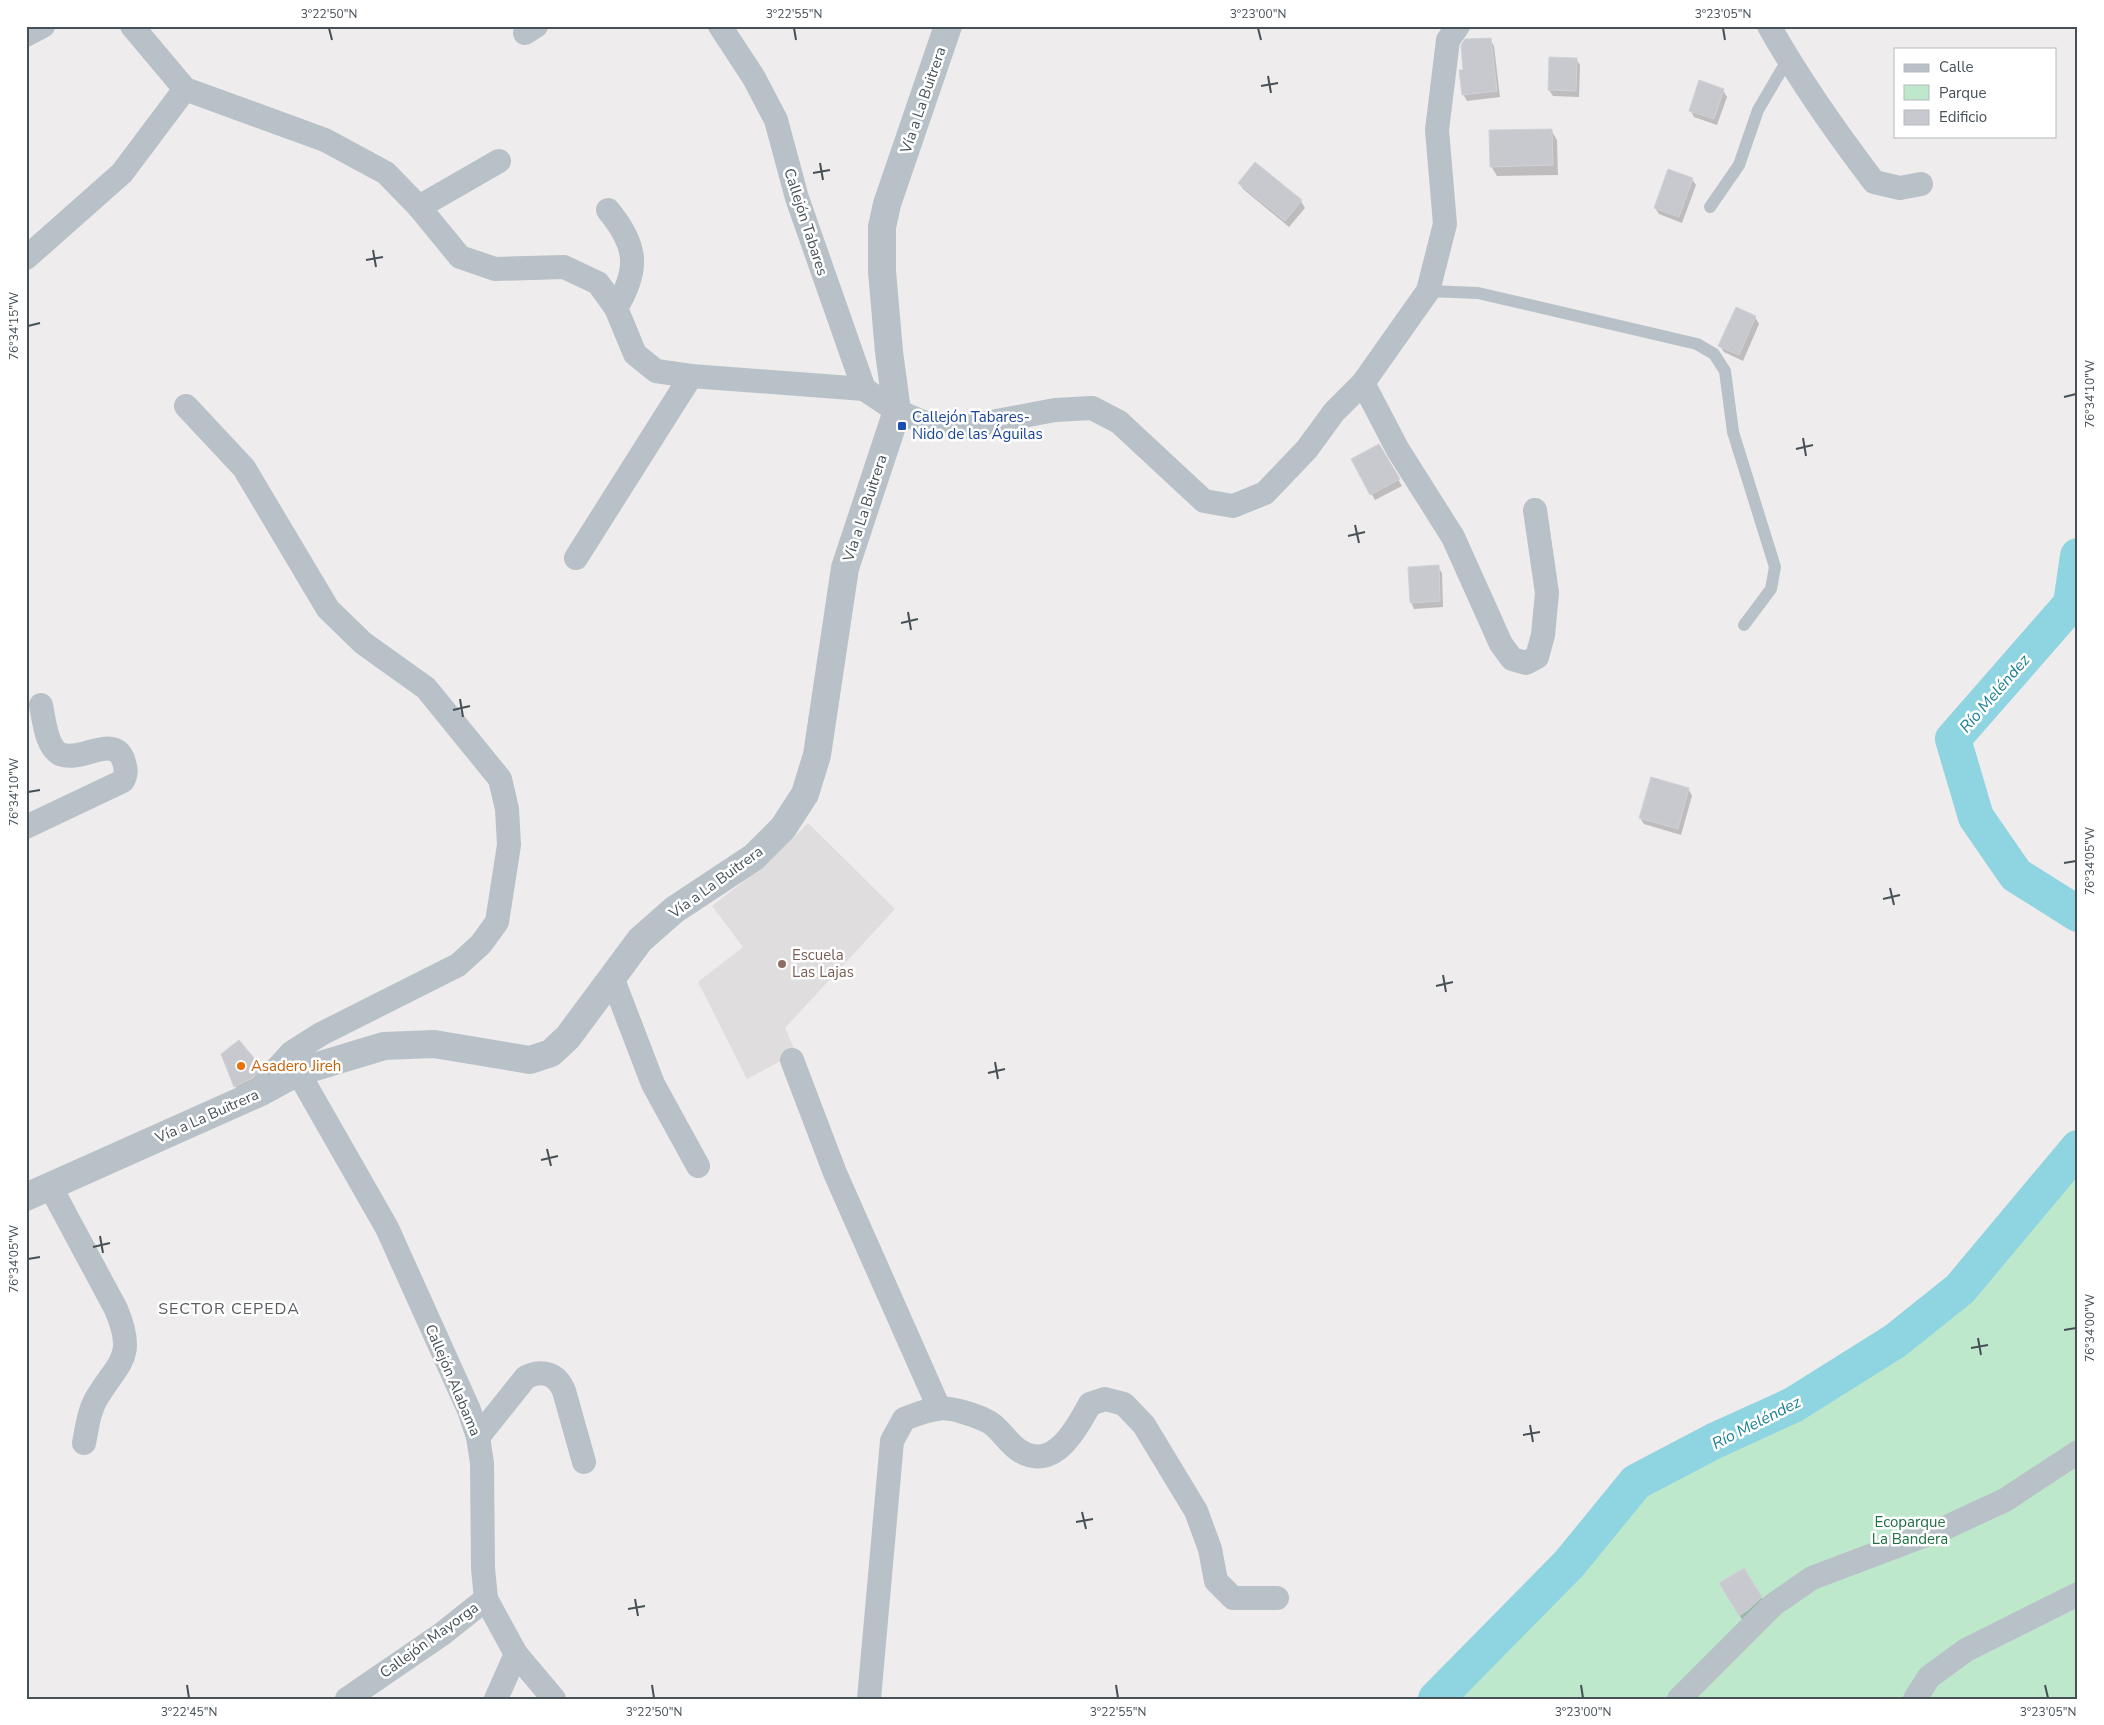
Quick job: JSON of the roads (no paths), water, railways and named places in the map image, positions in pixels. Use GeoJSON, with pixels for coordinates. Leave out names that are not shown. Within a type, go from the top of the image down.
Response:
{"type":"FeatureCollection","features":[{"type":"Feature","properties":{"kind":"street"},"geometry":{"type":"LineString","coordinates":[[26,35],[43,26]]}},
{"type":"Feature","properties":{"kind":"street"},"geometry":{"type":"LineString","coordinates":[[132,26],[185,89],[325,140],[386,173],[419,207],[460,257],[495,269],[564,267],[598,283],[616,308],[635,354],[656,370],[691,376],[864,389],[897,411],[923,422],[965,427],[1055,410],[1092,408],[1119,422],[1204,501],[1233,506],[1264,493],[1307,449],[1334,412],[1362,383],[1428,291],[1445,224],[1438,130],[1448,40],[1458,26]]}},
{"type":"Feature","properties":{"kind":"street","name":"Callejón Tabares"},"geometry":{"type":"LineString","coordinates":[[720,26],[754,78],[776,120],[797,198],[864,389]]}},
{"type":"Feature","properties":{"kind":"street","name":"Vía a La Buitrera"},"geometry":{"type":"LineString","coordinates":[[38,1191],[261,1092],[298,1072],[384,1046],[434,1044],[530,1060],[551,1053],[568,1037],[640,940],[674,910],[754,857],[783,828],[805,794],[817,755],[845,568],[897,411],[889,352],[882,271],[882,227],[887,204],[948,26]]}},
{"type":"Feature","properties":{"kind":"street"},"geometry":{"type":"LineString","coordinates":[[1769,26],[1788,59],[1840,138],[1874,182],[1900,188],[1921,184]]}},
{"type":"Feature","properties":{"kind":"street"},"geometry":{"type":"LineString","coordinates":[[26,258],[122,173],[185,89]]}},
{"type":"Feature","properties":{"kind":"street"},"geometry":{"type":"LineString","coordinates":[[419,207],[498,161]]}},
{"type":"Feature","properties":{"kind":"street"},"geometry":{"type":"LineString","coordinates":[[608,210],[627,238],[632,257],[632,275],[626,291],[616,308]]}},
{"type":"Feature","properties":{"kind":"street"},"geometry":{"type":"LineString","coordinates":[[576,558],[691,376]]}},
{"type":"Feature","properties":{"kind":"street"},"geometry":{"type":"LineString","coordinates":[[1362,383],[1398,450],[1453,537],[1501,644],[1512,659],[1526,663],[1537,657],[1543,635],[1547,593],[1535,510]]}},
{"type":"Feature","properties":{"kind":"street"},"geometry":{"type":"LineString","coordinates":[[186,406],[244,468],[328,609],[363,643],[426,688],[500,779],[508,809],[509,846],[497,922],[481,944],[458,965],[321,1034],[291,1053],[273,1073],[261,1092]]}},
{"type":"Feature","properties":{"kind":"street"},"geometry":{"type":"LineString","coordinates":[[26,827],[123,781],[126,775],[126,767],[120,752],[114,749],[70,756],[60,753],[52,746],[41,705]]}},
{"type":"Feature","properties":{"kind":"street"},"geometry":{"type":"LineString","coordinates":[[612,977],[653,1084],[698,1166]]}},
{"type":"Feature","properties":{"kind":"street"},"geometry":{"type":"LineString","coordinates":[[792,1060],[835,1173],[939,1408]]}},
{"type":"Feature","properties":{"kind":"street","name":"Callejón Alabama"},"geometry":{"type":"LineString","coordinates":[[298,1072],[387,1228],[469,1410],[478,1437],[482,1464],[483,1568],[486,1598],[516,1654],[554,1699]]}},
{"type":"Feature","properties":{"kind":"street"},"geometry":{"type":"LineString","coordinates":[[38,1191],[116,1310],[124,1330],[126,1348],[118,1367],[95,1402],[88,1417],[84,1443]]}},
{"type":"Feature","properties":{"kind":"street"},"geometry":{"type":"LineString","coordinates":[[478,1437],[526,1377],[534,1373],[554,1376],[560,1382],[564,1392],[584,1462]]}},
{"type":"Feature","properties":{"kind":"street"},"geometry":{"type":"LineString","coordinates":[[869,1699],[892,1441],[904,1419],[939,1408],[962,1412],[989,1423],[1020,1452],[1039,1457],[1056,1450],[1072,1436],[1090,1404],[1105,1398],[1124,1404],[1144,1425],[1196,1511],[1210,1549],[1216,1581],[1234,1598],[1277,1598]]}},
{"type":"Feature","properties":{"kind":"street"},"geometry":{"type":"LineString","coordinates":[[1679,1699],[1772,1605],[1812,1578],[1947,1527],[2005,1500],[2078,1452]]}},
{"type":"Feature","properties":{"kind":"street"},"geometry":{"type":"LineString","coordinates":[[1915,1699],[1929,1677],[1966,1650],[2078,1594]]}},
{"type":"Feature","properties":{"kind":"street","name":"Callejón Mayorga"},"geometry":{"type":"LineString","coordinates":[[347,1699],[442,1634],[486,1598]]}},
{"type":"Feature","properties":{"kind":"street"},"geometry":{"type":"LineString","coordinates":[[496,1699],[516,1654]]}},
{"type":"Feature","properties":{"kind":"lane"},"geometry":{"type":"LineString","coordinates":[[1710,207],[1739,165],[1758,110],[1788,59]]}},
{"type":"Feature","properties":{"kind":"lane"},"geometry":{"type":"LineString","coordinates":[[1428,291],[1478,294],[1697,344],[1714,354],[1725,371],[1733,432],[1775,567],[1771,589],[1744,625]]}},
{"type":"Feature","properties":{"kind":"waterway","name":"Río Meléndez"},"geometry":{"type":"LineString","coordinates":[[2078,556],[2071,604],[1953,739],[1976,817],[2016,875],[2078,914]]}},
{"type":"Feature","properties":{"kind":"waterway","name":"Río Meléndez"},"geometry":{"type":"LineString","coordinates":[[1436,1699],[1569,1564],[1636,1482],[1714,1441],[1793,1405],[1895,1341],[1960,1289],[2078,1148]]}},
{"type":"Feature","properties":{"kind":"place","name":"Callejón Tabares- Nido de las Águilas"},"geometry":{"type":"Point","coordinates":[902,426]}},
{"type":"Feature","properties":{"kind":"place","name":"Escuela Las Lajas"},"geometry":{"type":"Point","coordinates":[782,964]}},
{"type":"Feature","properties":{"kind":"place","name":"Asadero Jireh"},"geometry":{"type":"Point","coordinates":[241,1066]}},
{"type":"Feature","properties":{"kind":"district","name":"SECTOR CEPEDA"},"geometry":{"type":"Point","coordinates":[229,1308]}},
{"type":"Feature","properties":{"kind":"park label","name":"Ecoparque La Bandera"},"geometry":{"type":"Point","coordinates":[1910,1530]}}]}
